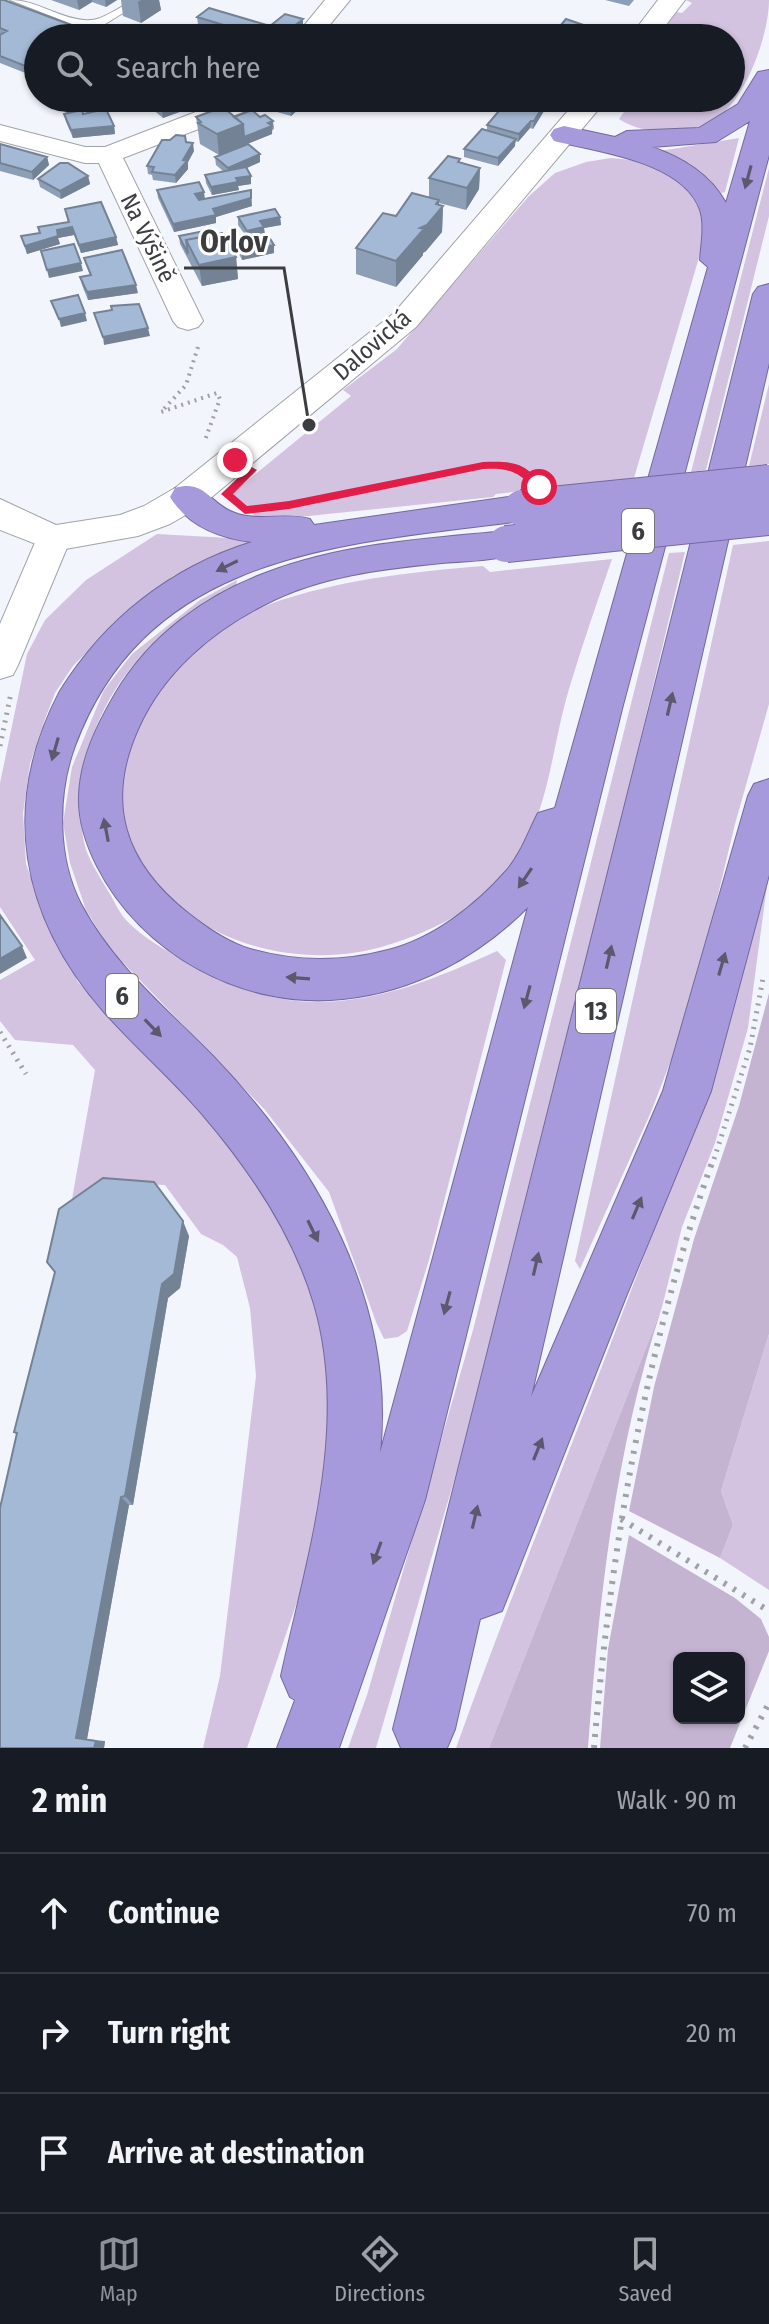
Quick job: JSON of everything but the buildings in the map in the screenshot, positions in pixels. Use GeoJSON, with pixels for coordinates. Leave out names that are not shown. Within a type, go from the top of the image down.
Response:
{"type":"FeatureCollection","features":[{"type":"Feature","properties":{"kind":"highway"},"geometry":{"type":"LineString","coordinates":[[745,112],[769,76]]}},
{"type":"Feature","properties":{"kind":"highway"},"geometry":{"type":"LineString","coordinates":[[308,1748],[396,1500],[603,705],[769,102]]}},
{"type":"Feature","properties":{"kind":"highway"},"geometry":{"type":"LineString","coordinates":[[580,138],[706,136],[745,112]]}},
{"type":"Feature","properties":{"kind":"highway"},"geometry":{"type":"LineString","coordinates":[[580,138],[656,159],[686,174],[704,193],[715,210],[716,294]]}},
{"type":"Feature","properties":{"kind":"highway","name":"13"},"geometry":{"type":"LineString","coordinates":[[421,1738],[769,294]]}},
{"type":"Feature","properties":{"kind":"highway","name":"6"},"geometry":{"type":"LineString","coordinates":[[296,1748],[354,1436],[356,1371],[343,1309],[315,1234],[284,1177],[214,1091],[102,975],[64,915],[44,859],[41,799],[62,726],[90,673],[141,619],[189,585],[246,557],[340,533],[769,483]]}},
{"type":"Feature","properties":{"kind":"highway"},"geometry":{"type":"LineString","coordinates":[[188,497],[202,512],[225,526],[256,530],[520,510]]}},
{"type":"Feature","properties":{"kind":"highway","name":"6"},"geometry":{"type":"LineString","coordinates":[[603,705],[545,844],[523,883],[455,943],[404,968],[336,981],[278,977],[217,960],[173,931],[137,894],[110,849],[100,798],[108,746],[135,694],[178,643],[222,608],[281,581],[330,567],[379,558],[520,510],[769,517]]}},
{"type":"Feature","properties":{"kind":"highway"},"geometry":{"type":"LineString","coordinates":[[421,1738],[599,1297],[687,1091],[769,796]]}},
{"type":"Feature","properties":{"kind":"street"},"geometry":{"type":"LineString","coordinates":[[318,24],[338,0]]}},
{"type":"Feature","properties":{"kind":"street"},"geometry":{"type":"LineString","coordinates":[[653,24],[672,0]]}},
{"type":"Feature","properties":{"kind":"street"},"geometry":{"type":"LineString","coordinates":[[0,133],[85,155],[108,155],[221,112]]}},
{"type":"Feature","properties":{"kind":"street","name":"Dalovická"},"geometry":{"type":"LineString","coordinates":[[54,538],[125,527],[157,515],[188,497],[235,460],[405,320],[580,138],[589,112]]}},
{"type":"Feature","properties":{"kind":"street","name":"Na Výšině"},"geometry":{"type":"LineString","coordinates":[[108,155],[188,321]]}},
{"type":"Feature","properties":{"kind":"street"},"geometry":{"type":"LineString","coordinates":[[0,512],[17,524],[54,538],[0,665]]}},
{"type":"Feature","properties":{"kind":"lane"},"geometry":{"type":"LineString","coordinates":[[16,0],[82,24],[98,23],[138,0]]}},
{"type":"Feature","properties":{"kind":"path"},"geometry":{"type":"LineString","coordinates":[[188,321],[205,325],[186,385],[161,412],[217,393],[220,399],[204,444],[235,460]]}},
{"type":"Feature","properties":{"kind":"path"},"geometry":{"type":"LineString","coordinates":[[304,502],[483,465],[508,465],[522,469],[520,510]]}},
{"type":"Feature","properties":{"kind":"path"},"geometry":{"type":"LineString","coordinates":[[594,1748],[605,1626],[640,1409],[687,1233],[747,1053],[765,965]]}},
{"type":"Feature","properties":{"kind":"path"},"geometry":{"type":"LineString","coordinates":[[0,1032],[26,1074]]}},
{"type":"Feature","properties":{"kind":"path"},"geometry":{"type":"LineString","coordinates":[[621,1519],[769,1611]]}},
{"type":"Feature","properties":{"kind":"path"},"geometry":{"type":"LineString","coordinates":[[745,1748],[769,1703]]}},
{"type":"Feature","properties":{"kind":"shaded area"},"geometry":{"type":"Polygon","coordinates":[[[686,0],[769,0],[761,46],[745,83],[745,24],[665,24],[675,12],[682,13],[692,3],[686,0]]]}},
{"type":"Feature","properties":{"kind":"shaded area"},"geometry":{"type":"Polygon","coordinates":[[[624,112],[724,112],[707,125],[687,130],[647,130],[619,119],[624,112]]]}},
{"type":"Feature","properties":{"kind":"shaded area"},"geometry":{"type":"Polygon","coordinates":[[[739,138],[725,192],[722,193],[660,151],[739,138]]]}},
{"type":"Feature","properties":{"kind":"shaded area"},"geometry":{"type":"Polygon","coordinates":[[[611,158],[652,166],[677,180],[696,200],[703,221],[703,244],[634,478],[496,494],[493,497],[260,521],[233,495],[351,396],[343,390],[397,349],[529,196],[555,173],[586,162],[611,158]]]}},
{"type":"Feature","properties":{"kind":"shaded area"},"geometry":{"type":"Polygon","coordinates":[[[769,168],[769,216],[706,470],[691,472],[769,168]]]}},
{"type":"Feature","properties":{"kind":"shaded area"},"geometry":{"type":"Polygon","coordinates":[[[769,384],[769,464],[749,466],[769,384]]]}},
{"type":"Feature","properties":{"kind":"shaded area"},"geometry":{"type":"Polygon","coordinates":[[[157,534],[263,540],[173,576],[112,626],[73,666],[55,693],[30,764],[23,813],[26,864],[41,906],[78,982],[170,1077],[244,1162],[307,1266],[335,1404],[308,1570],[247,1748],[203,1748],[220,1676],[256,1376],[250,1308],[237,1257],[223,1245],[201,1234],[165,1185],[111,1183],[83,1201],[72,1199],[95,1070],[73,1045],[15,1040],[0,1021],[0,980],[35,960],[0,907],[0,783],[27,654],[45,620],[86,580],[157,534]]]}},
{"type":"Feature","properties":{"kind":"shaded area"},"geometry":{"type":"Polygon","coordinates":[[[769,541],[769,704],[735,824],[690,1011],[651,1112],[580,1269],[575,1261],[733,545],[769,541]]]}},
{"type":"Feature","properties":{"kind":"shaded area"},"geometry":{"type":"Polygon","coordinates":[[[685,552],[576,1009],[465,1443],[376,1748],[348,1748],[367,1695],[473,1330],[669,553],[685,552]]]}},
{"type":"Feature","properties":{"kind":"shaded area"},"geometry":{"type":"Polygon","coordinates":[[[612,559],[569,689],[546,788],[530,834],[502,878],[465,910],[422,933],[391,944],[331,955],[272,950],[217,932],[172,901],[139,860],[123,811],[128,756],[163,687],[193,650],[219,629],[278,601],[347,583],[483,566],[490,572],[612,559]]]}},
{"type":"Feature","properties":{"kind":"shaded area"},"geometry":{"type":"Polygon","coordinates":[[[237,580],[236,586],[190,615],[148,649],[115,690],[92,738],[85,764],[81,790],[84,842],[98,874],[133,927],[201,970],[263,995],[312,1002],[361,998],[407,987],[497,951],[506,960],[429,1260],[407,1331],[398,1337],[384,1339],[329,1192],[265,1110],[110,949],[86,910],[70,863],[63,823],[72,767],[104,690],[132,654],[200,600],[237,580]]]}},
{"type":"Feature","properties":{"kind":"shaded area"},"geometry":{"type":"Polygon","coordinates":[[[768,878],[748,1028],[715,1143],[682,1227],[662,1307],[489,1748],[456,1748],[662,1208],[701,1099],[768,878]]]}},
{"type":"Feature","properties":{"kind":"shaded area"},"geometry":{"type":"Polygon","coordinates":[[[769,993],[769,1334],[721,1491],[733,1525],[720,1558],[629,1511],[654,1387],[694,1239],[739,1106],[769,993]]]}},
{"type":"Feature","properties":{"kind":"shaded area"},"geometry":{"type":"Polygon","coordinates":[[[662,1307],[632,1415],[621,1470],[604,1581],[588,1748],[489,1748],[662,1307]]]}},
{"type":"Feature","properties":{"kind":"shaded area"},"geometry":{"type":"Polygon","coordinates":[[[769,1334],[769,1590],[720,1558],[733,1525],[721,1491],[769,1334]]]}},
{"type":"Feature","properties":{"kind":"shaded area"},"geometry":{"type":"Polygon","coordinates":[[[629,1535],[735,1598],[761,1619],[769,1637],[769,1651],[745,1711],[745,1652],[673,1652],[673,1724],[740,1724],[730,1748],[600,1748],[608,1649],[629,1535]]]}},
{"type":"Feature","properties":{"kind":"place","name":"Orlov"},"geometry":{"type":"Point","coordinates":[309,425]}},
{"type":"Feature","properties":{"kind":"route"},"geometry":{"type":"LineString","coordinates":[[235,460],[252,470],[226,494],[245,510],[289,505],[483,465],[508,465],[522,469],[539,487]]}}]}
